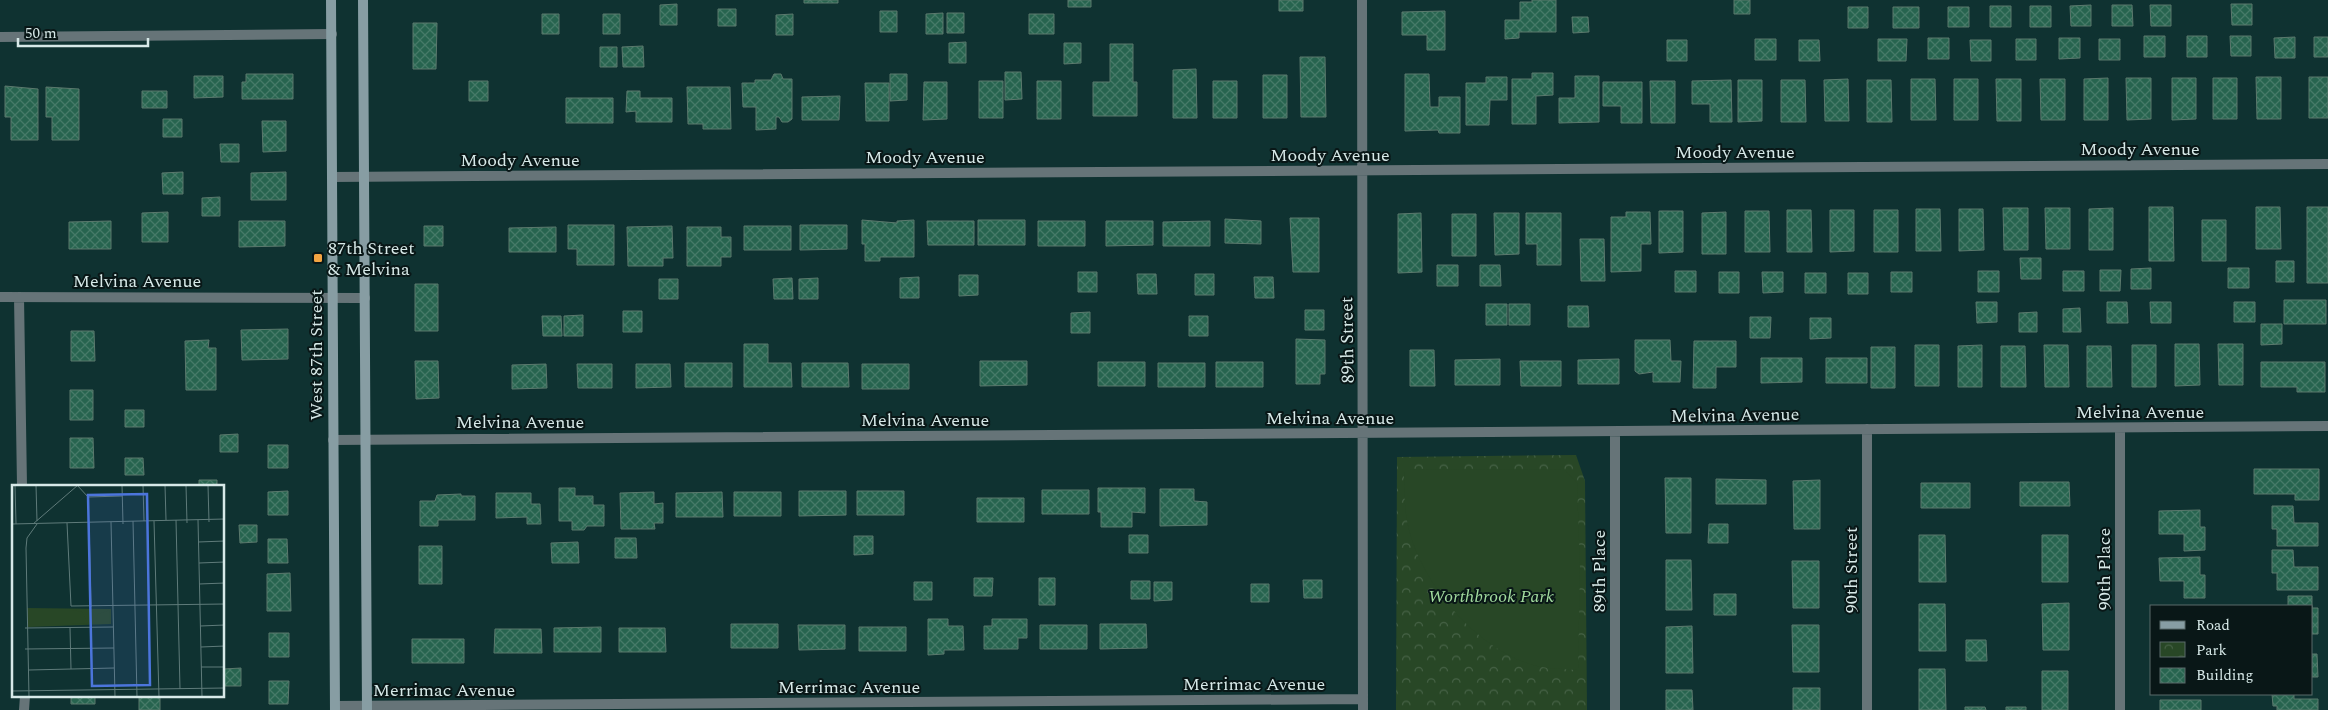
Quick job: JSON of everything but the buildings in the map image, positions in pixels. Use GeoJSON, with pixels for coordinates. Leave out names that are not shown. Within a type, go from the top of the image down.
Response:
{"type":"FeatureCollection","features":[{"type":"Feature","properties":{"kind":"main road","name":"West 87th Street"},"geometry":{"type":"LineString","coordinates":[[331,0],[335,708]]}},
{"type":"Feature","properties":{"kind":"main road"},"geometry":{"type":"LineString","coordinates":[[363,0],[367,708]]}},
{"type":"Feature","properties":{"kind":"street","name":"89th Street"},"geometry":{"type":"LineString","coordinates":[[1362,0],[1363,705]]}},
{"type":"Feature","properties":{"kind":"street"},"geometry":{"type":"LineString","coordinates":[[0,37],[332,34]]}},
{"type":"Feature","properties":{"kind":"street","name":"Moody Avenue"},"geometry":{"type":"LineString","coordinates":[[332,177],[2328,164]]}},
{"type":"Feature","properties":{"kind":"street"},"geometry":{"type":"LineString","coordinates":[[20,297],[22,485]]}},
{"type":"Feature","properties":{"kind":"street","name":"Melvina Avenue"},"geometry":{"type":"LineString","coordinates":[[0,298],[365,298]]}},
{"type":"Feature","properties":{"kind":"street","name":"Melvina Avenue"},"geometry":{"type":"LineString","coordinates":[[333,440],[2328,426]]}},
{"type":"Feature","properties":{"kind":"street","name":"90th Place"},"geometry":{"type":"LineString","coordinates":[[2120,428],[2120,710]]}},
{"type":"Feature","properties":{"kind":"street","name":"90th Street"},"geometry":{"type":"LineString","coordinates":[[1867,430],[1867,710]]}},
{"type":"Feature","properties":{"kind":"street","name":"89th Place"},"geometry":{"type":"LineString","coordinates":[[1615,432],[1615,710]]}},
{"type":"Feature","properties":{"kind":"street","name":"Merrimac Avenue"},"geometry":{"type":"LineString","coordinates":[[335,708],[1363,705]]}},
{"type":"Feature","properties":{"kind":"green space","name":"Worthbrook Park"},"geometry":{"type":"Polygon","coordinates":[[[1576,455],[1585,481],[1587,710],[1396,710],[1397,457],[1576,455]]]}},
{"type":"Feature","properties":{"kind":"green space"},"geometry":{"type":"Polygon","coordinates":[[[1404,469],[1565,470],[1577,483],[1580,568],[1578,670],[1537,666],[1515,658],[1494,647],[1475,631],[1440,594],[1416,551],[1409,530],[1404,492],[1404,469]]]}},
{"type":"Feature","properties":{"kind":"place","name":"87th Street & Melvina"},"geometry":{"type":"Point","coordinates":[318,258]}}]}
